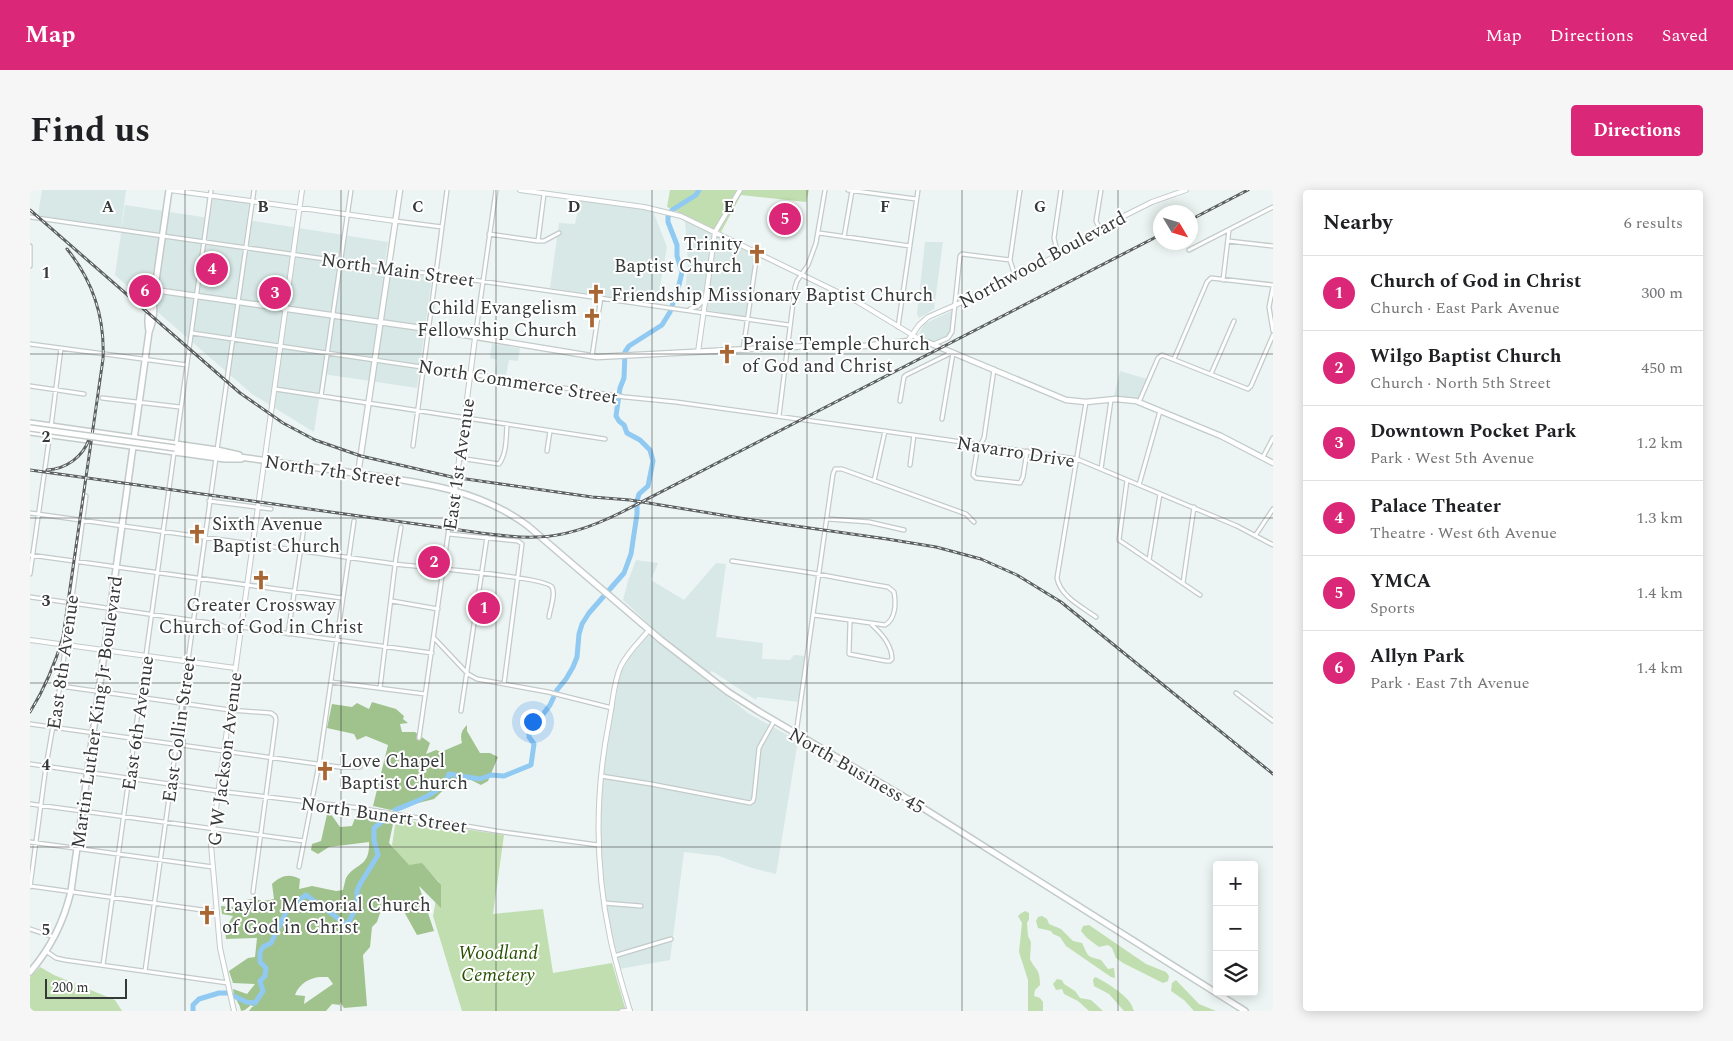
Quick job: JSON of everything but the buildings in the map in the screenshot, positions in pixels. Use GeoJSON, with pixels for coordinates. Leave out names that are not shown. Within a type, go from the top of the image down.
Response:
{"type":"FeatureCollection","features":[{"type":"Feature","properties":{"kind":"main road","name":"Martin Luther King Jr Boulevard"},"geometry":{"type":"LineString","coordinates":[[30,972],[54,937],[63,917],[71,891],[149,332],[153,319],[153,302],[169,190]]}},
{"type":"Feature","properties":{"kind":"main road"},"geometry":{"type":"LineString","coordinates":[[358,474],[400,190]]}},
{"type":"Feature","properties":{"kind":"main road"},"geometry":{"type":"LineString","coordinates":[[155,290],[428,329],[592,356],[633,356],[787,347],[864,346],[908,341],[924,342],[934,344],[1066,400],[1086,402],[1124,399],[1139,402],[1221,436],[1273,463]]}},
{"type":"Feature","properties":{"kind":"main road"},"geometry":{"type":"LineString","coordinates":[[30,423],[175,448],[216,458],[232,460],[247,458]]}},
{"type":"Feature","properties":{"kind":"main road"},"geometry":{"type":"LineString","coordinates":[[30,428],[175,448],[217,450],[247,458]]}},
{"type":"Feature","properties":{"kind":"main road"},"geometry":{"type":"LineString","coordinates":[[30,432],[134,442]]}},
{"type":"Feature","properties":{"kind":"main road","name":"North 7th Street"},"geometry":{"type":"LineString","coordinates":[[175,448],[407,481],[455,491],[489,503]]}},
{"type":"Feature","properties":{"kind":"main road","name":"North Business 45"},"geometry":{"type":"LineString","coordinates":[[489,503],[506,510],[528,526],[649,630],[710,679],[774,721],[924,808],[1245,1011]]}},
{"type":"Feature","properties":{"kind":"street"},"geometry":{"type":"LineString","coordinates":[[169,190],[442,227]]}},
{"type":"Feature","properties":{"kind":"street","name":"East 6th Avenue"},"geometry":{"type":"LineString","coordinates":[[103,965],[211,190]]}},
{"type":"Feature","properties":{"kind":"street"},"geometry":{"type":"LineString","coordinates":[[217,450],[254,190]]}},
{"type":"Feature","properties":{"kind":"street","name":"G W Jackson Avenue"},"geometry":{"type":"LineString","coordinates":[[234,1011],[220,948],[211,850],[223,751],[302,190]]}},
{"type":"Feature","properties":{"kind":"street"},"geometry":{"type":"LineString","coordinates":[[321,396],[351,190]]}},
{"type":"Feature","properties":{"kind":"street"},"geometry":{"type":"LineString","coordinates":[[413,446],[447,190]]}},
{"type":"Feature","properties":{"kind":"street"},"geometry":{"type":"LineString","coordinates":[[475,338],[496,190]]}},
{"type":"Feature","properties":{"kind":"street"},"geometry":{"type":"LineString","coordinates":[[520,190],[644,207],[681,216],[858,302],[924,342]]}},
{"type":"Feature","properties":{"kind":"street"},"geometry":{"type":"LineString","coordinates":[[698,352],[715,232],[740,190]]}},
{"type":"Feature","properties":{"kind":"street"},"geometry":{"type":"LineString","coordinates":[[779,416],[795,287],[808,264],[819,233],[825,190]]}},
{"type":"Feature","properties":{"kind":"street"},"geometry":{"type":"LineString","coordinates":[[844,237],[850,190],[916,200]]}},
{"type":"Feature","properties":{"kind":"street"},"geometry":{"type":"LineString","coordinates":[[898,327],[918,190]]}},
{"type":"Feature","properties":{"kind":"street"},"geometry":{"type":"LineString","coordinates":[[1016,276],[1010,260],[1020,190]]}},
{"type":"Feature","properties":{"kind":"street"},"geometry":{"type":"LineString","coordinates":[[1058,255],[1054,238],[1061,190]]}},
{"type":"Feature","properties":{"kind":"street"},"geometry":{"type":"LineString","coordinates":[[1101,190],[1096,220],[1101,231]]}},
{"type":"Feature","properties":{"kind":"street","name":"Northwood Boulevard"},"geometry":{"type":"LineString","coordinates":[[908,341],[919,324],[928,317],[955,306],[1058,255],[1124,216],[1152,202],[1186,190]]}},
{"type":"Feature","properties":{"kind":"street"},"geometry":{"type":"LineString","coordinates":[[538,242],[544,194]]}},
{"type":"Feature","properties":{"kind":"street"},"geometry":{"type":"LineString","coordinates":[[1198,246],[1273,207]]}},
{"type":"Feature","properties":{"kind":"street","name":"North Main Street"},"geometry":{"type":"LineString","coordinates":[[30,217],[789,325]]}},
{"type":"Feature","properties":{"kind":"street"},"geometry":{"type":"LineString","coordinates":[[1223,280],[1229,230]]}},
{"type":"Feature","properties":{"kind":"street"},"geometry":{"type":"LineString","coordinates":[[489,234],[538,242],[559,233]]}},
{"type":"Feature","properties":{"kind":"street"},"geometry":{"type":"LineString","coordinates":[[819,233],[910,246]]}},
{"type":"Feature","properties":{"kind":"street"},"geometry":{"type":"LineString","coordinates":[[1228,241],[1273,246]]}},
{"type":"Feature","properties":{"kind":"street"},"geometry":{"type":"LineString","coordinates":[[30,246],[30,266]]}},
{"type":"Feature","properties":{"kind":"street"},"geometry":{"type":"LineString","coordinates":[[743,350],[757,254]]}},
{"type":"Feature","properties":{"kind":"street"},"geometry":{"type":"LineString","coordinates":[[934,344],[950,336],[962,254],[1010,260]]}},
{"type":"Feature","properties":{"kind":"street"},"geometry":{"type":"LineString","coordinates":[[1174,359],[1207,282],[1211,278],[1273,286],[1269,307],[1273,331]]}},
{"type":"Feature","properties":{"kind":"street"},"geometry":{"type":"LineString","coordinates":[[688,310],[698,306],[706,296]]}},
{"type":"Feature","properties":{"kind":"street"},"geometry":{"type":"LineString","coordinates":[[592,356],[601,297]]}},
{"type":"Feature","properties":{"kind":"street"},"geometry":{"type":"LineString","coordinates":[[1211,374],[1234,321]]}},
{"type":"Feature","properties":{"kind":"street","name":"North Commerce Street"},"geometry":{"type":"LineString","coordinates":[[192,333],[625,397],[803,419]]}},
{"type":"Feature","properties":{"kind":"street"},"geometry":{"type":"LineString","coordinates":[[1139,402],[1159,356],[1165,355],[1247,389],[1251,386],[1273,335]]}},
{"type":"Feature","properties":{"kind":"street","name":"East 1st Avenue"},"geometry":{"type":"LineString","coordinates":[[419,738],[475,338]]}},
{"type":"Feature","properties":{"kind":"street"},"geometry":{"type":"LineString","coordinates":[[30,344],[187,365]]}},
{"type":"Feature","properties":{"kind":"street"},"geometry":{"type":"LineString","coordinates":[[30,574],[31,555],[50,435],[61,348]]}},
{"type":"Feature","properties":{"kind":"street"},"geometry":{"type":"LineString","coordinates":[[900,400],[906,375],[953,352]]}},
{"type":"Feature","properties":{"kind":"street"},"geometry":{"type":"LineString","coordinates":[[942,419],[953,352]]}},
{"type":"Feature","properties":{"kind":"street"},"geometry":{"type":"LineString","coordinates":[[994,369],[984,438],[977,451],[973,476],[996,481],[1020,483],[1023,477],[1027,452]]}},
{"type":"Feature","properties":{"kind":"street"},"geometry":{"type":"LineString","coordinates":[[30,386],[84,394]]}},
{"type":"Feature","properties":{"kind":"street"},"geometry":{"type":"LineString","coordinates":[[275,389],[605,439]]}},
{"type":"Feature","properties":{"kind":"street"},"geometry":{"type":"LineString","coordinates":[[102,398],[180,407]]}},
{"type":"Feature","properties":{"kind":"street"},"geometry":{"type":"LineString","coordinates":[[1101,469],[1111,400]]}},
{"type":"Feature","properties":{"kind":"street"},"geometry":{"type":"LineString","coordinates":[[1086,402],[1057,578],[1058,586],[1064,593],[1096,617]]}},
{"type":"Feature","properties":{"kind":"street"},"geometry":{"type":"LineString","coordinates":[[1139,485],[1160,411]]}},
{"type":"Feature","properties":{"kind":"street","name":"Navarro Drive"},"geometry":{"type":"LineString","coordinates":[[803,419],[1077,460],[1194,507],[1273,545]]}},
{"type":"Feature","properties":{"kind":"street"},"geometry":{"type":"LineString","coordinates":[[459,458],[499,464],[502,460],[506,442],[507,424]]}},
{"type":"Feature","properties":{"kind":"street"},"geometry":{"type":"LineString","coordinates":[[547,451],[550,430]]}},
{"type":"Feature","properties":{"kind":"street"},"geometry":{"type":"LineString","coordinates":[[874,481],[885,431]]}},
{"type":"Feature","properties":{"kind":"street"},"geometry":{"type":"LineString","coordinates":[[910,465],[914,435]]}},
{"type":"Feature","properties":{"kind":"street"},"geometry":{"type":"LineString","coordinates":[[1263,457],[1273,438]]}},
{"type":"Feature","properties":{"kind":"street","name":"East Collin Street"},"geometry":{"type":"LineString","coordinates":[[145,970],[216,458]]}},
{"type":"Feature","properties":{"kind":"street"},"geometry":{"type":"LineString","coordinates":[[796,734],[835,469],[839,468],[966,514],[974,522]]}},
{"type":"Feature","properties":{"kind":"street"},"geometry":{"type":"LineString","coordinates":[[1127,480],[1119,540],[1200,595]]}},
{"type":"Feature","properties":{"kind":"street"},"geometry":{"type":"LineString","coordinates":[[1149,560],[1160,494]]}},
{"type":"Feature","properties":{"kind":"street","name":"East 8th Avenue"},"geometry":{"type":"LineString","coordinates":[[30,886],[86,496]]}},
{"type":"Feature","properties":{"kind":"street"},"geometry":{"type":"LineString","coordinates":[[209,501],[271,509]]}},
{"type":"Feature","properties":{"kind":"street"},"geometry":{"type":"LineString","coordinates":[[1183,583],[1194,507]]}},
{"type":"Feature","properties":{"kind":"street"},"geometry":{"type":"LineString","coordinates":[[1255,536],[1273,509]]}},
{"type":"Feature","properties":{"kind":"street"},"geometry":{"type":"LineString","coordinates":[[30,513],[395,564],[482,573],[543,582],[550,585],[553,591],[549,617]]}},
{"type":"Feature","properties":{"kind":"street"},"geometry":{"type":"LineString","coordinates":[[828,519],[869,522],[904,530]]}},
{"type":"Feature","properties":{"kind":"street"},"geometry":{"type":"LineString","coordinates":[[299,867],[319,764],[354,521]]}},
{"type":"Feature","properties":{"kind":"street"},"geometry":{"type":"LineString","coordinates":[[288,634],[304,527]]}},
{"type":"Feature","properties":{"kind":"street"},"geometry":{"type":"LineString","coordinates":[[380,688],[401,527]]}},
{"type":"Feature","properties":{"kind":"street"},"geometry":{"type":"LineString","coordinates":[[449,534],[487,537],[521,543],[504,684]]}},
{"type":"Feature","properties":{"kind":"street"},"geometry":{"type":"LineString","coordinates":[[461,711],[487,537]]}},
{"type":"Feature","properties":{"kind":"street"},"geometry":{"type":"LineString","coordinates":[[31,555],[342,598]]}},
{"type":"Feature","properties":{"kind":"street"},"geometry":{"type":"LineString","coordinates":[[732,561],[888,587],[894,592],[895,606],[891,622],[885,625],[814,615]]}},
{"type":"Feature","properties":{"kind":"street"},"geometry":{"type":"LineString","coordinates":[[30,597],[218,624],[240,633]]}},
{"type":"Feature","properties":{"kind":"street"},"geometry":{"type":"LineString","coordinates":[[392,601],[438,609]]}},
{"type":"Feature","properties":{"kind":"street"},"geometry":{"type":"LineString","coordinates":[[850,621],[849,652],[852,655],[886,662],[892,659],[892,653],[887,643],[871,624]]}},
{"type":"Feature","properties":{"kind":"street"},"geometry":{"type":"LineString","coordinates":[[241,627],[432,653]]}},
{"type":"Feature","properties":{"kind":"street"},"geometry":{"type":"LineString","coordinates":[[621,1011],[630,1010],[614,956],[604,903],[597,822],[604,746],[616,679],[629,654],[649,630]]}},
{"type":"Feature","properties":{"kind":"street"},"geometry":{"type":"LineString","coordinates":[[434,638],[468,674],[481,681],[548,692],[612,708]]}},
{"type":"Feature","properties":{"kind":"street"},"geometry":{"type":"LineString","coordinates":[[30,640],[235,668]]}},
{"type":"Feature","properties":{"kind":"street"},"geometry":{"type":"LineString","coordinates":[[331,682],[425,694]]}},
{"type":"Feature","properties":{"kind":"street"},"geometry":{"type":"LineString","coordinates":[[60,686],[230,710],[271,713],[275,716],[253,892]]}},
{"type":"Feature","properties":{"kind":"street"},"geometry":{"type":"LineString","coordinates":[[1236,693],[1273,721]]}},
{"type":"Feature","properties":{"kind":"street"},"geometry":{"type":"LineString","coordinates":[[601,776],[750,803],[753,801],[759,748],[774,721]]}},
{"type":"Feature","properties":{"kind":"street"},"geometry":{"type":"LineString","coordinates":[[30,724],[271,758],[360,768]]}},
{"type":"Feature","properties":{"kind":"street","name":"North Bunert Street"},"geometry":{"type":"LineString","coordinates":[[30,764],[218,791],[312,802],[598,845]]}},
{"type":"Feature","properties":{"kind":"street"},"geometry":{"type":"LineString","coordinates":[[30,804],[304,841]]}},
{"type":"Feature","properties":{"kind":"street"},"geometry":{"type":"LineString","coordinates":[[30,842],[213,867]]}},
{"type":"Feature","properties":{"kind":"street"},"geometry":{"type":"LineString","coordinates":[[30,886],[218,912]]}},
{"type":"Feature","properties":{"kind":"street"},"geometry":{"type":"LineString","coordinates":[[604,903],[641,906]]}},
{"type":"Feature","properties":{"kind":"street"},"geometry":{"type":"LineString","coordinates":[[30,929],[54,937]]}},
{"type":"Feature","properties":{"kind":"street"},"geometry":{"type":"LineString","coordinates":[[614,956],[670,938]]}},
{"type":"Feature","properties":{"kind":"street"},"geometry":{"type":"LineString","coordinates":[[46,951],[60,959],[228,983]]}},
{"type":"Feature","properties":{"kind":"shaded area"},"geometry":{"type":"Polygon","coordinates":[[[42,190],[126,190],[121,230],[38,215],[42,190]]]}},
{"type":"Feature","properties":{"kind":"shaded area"},"geometry":{"type":"Polygon","coordinates":[[[213,198],[249,203],[247,220],[388,242],[383,272],[432,277],[417,388],[323,374],[314,432],[252,394],[115,275],[125,205],[209,218],[213,198]]]}},
{"type":"Feature","properties":{"kind":"shaded area"},"geometry":{"type":"Polygon","coordinates":[[[580,200],[653,211],[667,247],[657,304],[550,288],[559,223],[575,224],[580,200]]]}},
{"type":"Feature","properties":{"kind":"shaded area"},"geometry":{"type":"Polygon","coordinates":[[[685,220],[714,233],[706,291],[698,294],[685,293],[688,263],[685,220]]]}},
{"type":"Feature","properties":{"kind":"shaded area"},"geometry":{"type":"Polygon","coordinates":[[[717,235],[755,255],[746,317],[706,310],[717,235]]]}},
{"type":"Feature","properties":{"kind":"shaded area"},"geometry":{"type":"Polygon","coordinates":[[[925,242],[943,242],[934,309],[919,318],[917,314],[925,242]]]}},
{"type":"Feature","properties":{"kind":"shaded area"},"geometry":{"type":"Polygon","coordinates":[[[956,309],[954,331],[947,340],[940,344],[918,335],[924,324],[956,309]]]}},
{"type":"Feature","properties":{"kind":"shaded area"},"geometry":{"type":"Polygon","coordinates":[[[492,344],[520,348],[518,361],[509,360],[506,375],[495,374],[497,360],[490,358],[492,344]]]}},
{"type":"Feature","properties":{"kind":"shaded area"},"geometry":{"type":"Polygon","coordinates":[[[1120,371],[1147,379],[1139,399],[1114,396],[1120,371]]]}},
{"type":"Feature","properties":{"kind":"shaded area"},"geometry":{"type":"Polygon","coordinates":[[[636,560],[658,563],[651,580],[684,600],[716,563],[726,564],[716,637],[763,643],[762,659],[790,660],[794,655],[806,656],[799,702],[757,697],[756,700],[712,671],[709,674],[664,638],[623,600],[636,560]]]}},
{"type":"Feature","properties":{"kind":"shaded area"},"geometry":{"type":"Polygon","coordinates":[[[649,635],[748,713],[798,741],[776,874],[752,868],[719,856],[684,852],[670,960],[619,969],[610,933],[606,906],[599,827],[604,765],[620,675],[629,657],[649,635]]]}},
{"type":"Feature","properties":{"kind":"green space"},"geometry":{"type":"Polygon","coordinates":[[[670,190],[809,190],[806,202],[741,195],[721,232],[667,207],[670,190]]]}},
{"type":"Feature","properties":{"kind":"green space"},"geometry":{"type":"Polygon","coordinates":[[[372,702],[396,709],[404,716],[403,719],[408,723],[400,724],[402,732],[415,732],[430,743],[426,754],[436,750],[441,752],[462,743],[463,729],[467,725],[467,731],[480,753],[490,753],[498,757],[488,781],[481,785],[471,780],[455,779],[434,799],[391,810],[373,806],[388,745],[366,736],[357,740],[354,734],[327,728],[332,704],[352,707],[357,703],[369,709],[372,702]]]}},
{"type":"Feature","properties":{"kind":"green space"},"geometry":{"type":"Polygon","coordinates":[[[328,810],[340,827],[352,826],[358,810],[383,814],[393,824],[389,843],[409,865],[422,863],[441,885],[441,908],[419,886],[434,931],[417,935],[402,908],[381,910],[377,922],[372,927],[370,947],[363,955],[367,1006],[344,1008],[340,1002],[340,1005],[332,1004],[326,1011],[249,1011],[254,1007],[251,1005],[241,1011],[233,989],[247,994],[255,984],[233,983],[229,971],[248,958],[255,957],[257,938],[226,939],[225,929],[233,916],[222,914],[221,906],[236,907],[251,899],[274,899],[272,884],[285,876],[300,879],[299,889],[312,886],[336,891],[343,890],[346,878],[365,861],[369,850],[369,842],[329,847],[318,854],[311,850],[312,844],[321,841],[328,810]],[[328,977],[308,980],[299,988],[295,995],[305,996],[304,1004],[333,984],[328,977]]]}},
{"type":"Feature","properties":{"kind":"green space","name":"Woodland Cemetery"},"geometry":{"type":"Polygon","coordinates":[[[396,819],[504,835],[493,914],[543,909],[553,973],[612,963],[626,1011],[462,1011],[433,916],[439,882],[423,865],[405,868],[392,845],[396,819]]]}},
{"type":"Feature","properties":{"kind":"green space"},"geometry":{"type":"Polygon","coordinates":[[[1025,911],[1029,913],[1027,923],[1028,936],[1031,942],[1030,959],[1040,979],[1040,985],[1035,990],[1034,996],[1040,998],[1043,1002],[1043,1011],[1028,1011],[1028,980],[1019,952],[1022,923],[1018,916],[1025,911]]]}},
{"type":"Feature","properties":{"kind":"green space"},"geometry":{"type":"Polygon","coordinates":[[[1042,916],[1047,919],[1049,924],[1061,929],[1073,941],[1082,943],[1089,956],[1101,960],[1108,969],[1114,968],[1115,978],[1066,946],[1060,937],[1051,931],[1038,928],[1036,921],[1038,917],[1042,916]]]}},
{"type":"Feature","properties":{"kind":"green space"},"geometry":{"type":"Polygon","coordinates":[[[1089,925],[1146,964],[1166,972],[1169,976],[1168,981],[1163,983],[1123,963],[1116,958],[1112,948],[1108,945],[1099,947],[1081,931],[1083,926],[1089,925]]]}},
{"type":"Feature","properties":{"kind":"green space"},"geometry":{"type":"Polygon","coordinates":[[[40,967],[54,975],[115,1000],[122,1011],[33,1011],[30,1008],[30,977],[40,967]]]}},
{"type":"Feature","properties":{"kind":"green space"},"geometry":{"type":"Polygon","coordinates":[[[1095,977],[1125,997],[1134,1011],[1124,1011],[1109,994],[1094,986],[1093,980],[1095,977]]]}},
{"type":"Feature","properties":{"kind":"green space"},"geometry":{"type":"Polygon","coordinates":[[[1057,979],[1062,980],[1080,998],[1091,1000],[1103,1011],[1089,1011],[1078,1001],[1064,994],[1062,989],[1056,990],[1053,984],[1057,979]]]}},
{"type":"Feature","properties":{"kind":"green space"},"geometry":{"type":"Polygon","coordinates":[[[1176,980],[1199,1004],[1216,1011],[1194,1011],[1184,1000],[1171,991],[1172,983],[1176,980]]]}},
{"type":"Feature","properties":{"kind":"waterway"},"geometry":{"type":"LineString","coordinates":[[395,810],[434,792],[441,787],[449,774],[480,779],[491,775],[504,776],[531,765],[534,744],[529,737],[529,733],[550,705],[557,690],[573,667],[577,657],[582,624],[589,613],[624,573],[631,554],[637,501],[639,494],[648,486],[653,461],[650,450],[640,440],[627,433],[624,425],[616,416],[620,388],[624,378],[625,352],[629,346],[662,325],[670,312],[682,272],[677,256],[677,245],[668,222],[668,217],[672,210],[696,195],[699,190]]}},
{"type":"Feature","properties":{"kind":"waterway"},"geometry":{"type":"LineString","coordinates":[[193,1011],[193,1005],[199,999],[219,993],[228,993],[246,1002],[255,1003],[263,991],[260,981],[265,976],[266,968],[260,962],[260,952],[263,947],[271,943],[288,908],[306,895],[347,925],[357,906],[357,891],[360,884],[378,855],[374,840],[374,828],[390,815]]}},
{"type":"Feature","properties":{"kind":"railway"},"geometry":{"type":"LineString","coordinates":[[1198,216],[1248,190]]}},
{"type":"Feature","properties":{"kind":"railway"},"geometry":{"type":"LineString","coordinates":[[30,210],[240,393],[283,423],[315,440],[361,456],[452,477],[592,497],[630,500],[887,539],[936,547],[981,559],[1017,575],[1061,602],[1273,774]]}},
{"type":"Feature","properties":{"kind":"railway"},"geometry":{"type":"LineString","coordinates":[[30,470],[481,533],[522,537],[570,533],[622,512],[1153,239]]}},
{"type":"Feature","properties":{"kind":"railway"},"geometry":{"type":"LineString","coordinates":[[30,712],[49,676],[63,637],[103,359],[102,329],[96,301],[84,274],[67,249]]}},
{"type":"Feature","properties":{"kind":"railway"},"geometry":{"type":"LineString","coordinates":[[47,470],[61,467],[73,461],[83,451],[89,439]]}},
{"type":"Feature","properties":{"kind":"place","name":"YMCA"},"geometry":{"type":"Point","coordinates":[785,219]}},
{"type":"Feature","properties":{"kind":"place","name":"Trinity Baptist Church"},"geometry":{"type":"Point","coordinates":[757,254]}},
{"type":"Feature","properties":{"kind":"place","name":"Palace Theater"},"geometry":{"type":"Point","coordinates":[212,269]}},
{"type":"Feature","properties":{"kind":"place","name":"Allyn Park"},"geometry":{"type":"Point","coordinates":[145,291]}},
{"type":"Feature","properties":{"kind":"place","name":"Downtown Pocket Park"},"geometry":{"type":"Point","coordinates":[275,293]}},
{"type":"Feature","properties":{"kind":"place","name":"Friendship Missionary Baptist Church"},"geometry":{"type":"Point","coordinates":[596,294]}},
{"type":"Feature","properties":{"kind":"place","name":"Child Evangelism Fellowship Church"},"geometry":{"type":"Point","coordinates":[592,318]}},
{"type":"Feature","properties":{"kind":"place","name":"Praise Temple Church of God and Christ"},"geometry":{"type":"Point","coordinates":[727,354]}},
{"type":"Feature","properties":{"kind":"place","name":"Sixth Avenue Baptist Church"},"geometry":{"type":"Point","coordinates":[197,534]}},
{"type":"Feature","properties":{"kind":"place","name":"Wilgo Baptist Church"},"geometry":{"type":"Point","coordinates":[434,562]}},
{"type":"Feature","properties":{"kind":"place","name":"Greater Crossway Church of God in Christ"},"geometry":{"type":"Point","coordinates":[261,580]}},
{"type":"Feature","properties":{"kind":"place","name":"Church of God in Christ"},"geometry":{"type":"Point","coordinates":[484,608]}},
{"type":"Feature","properties":{"kind":"place","name":"Love Chapel Baptist Church"},"geometry":{"type":"Point","coordinates":[325,771]}},
{"type":"Feature","properties":{"kind":"place","name":"Taylor Memorial Church of God in Christ"},"geometry":{"type":"Point","coordinates":[207,915]}}]}
